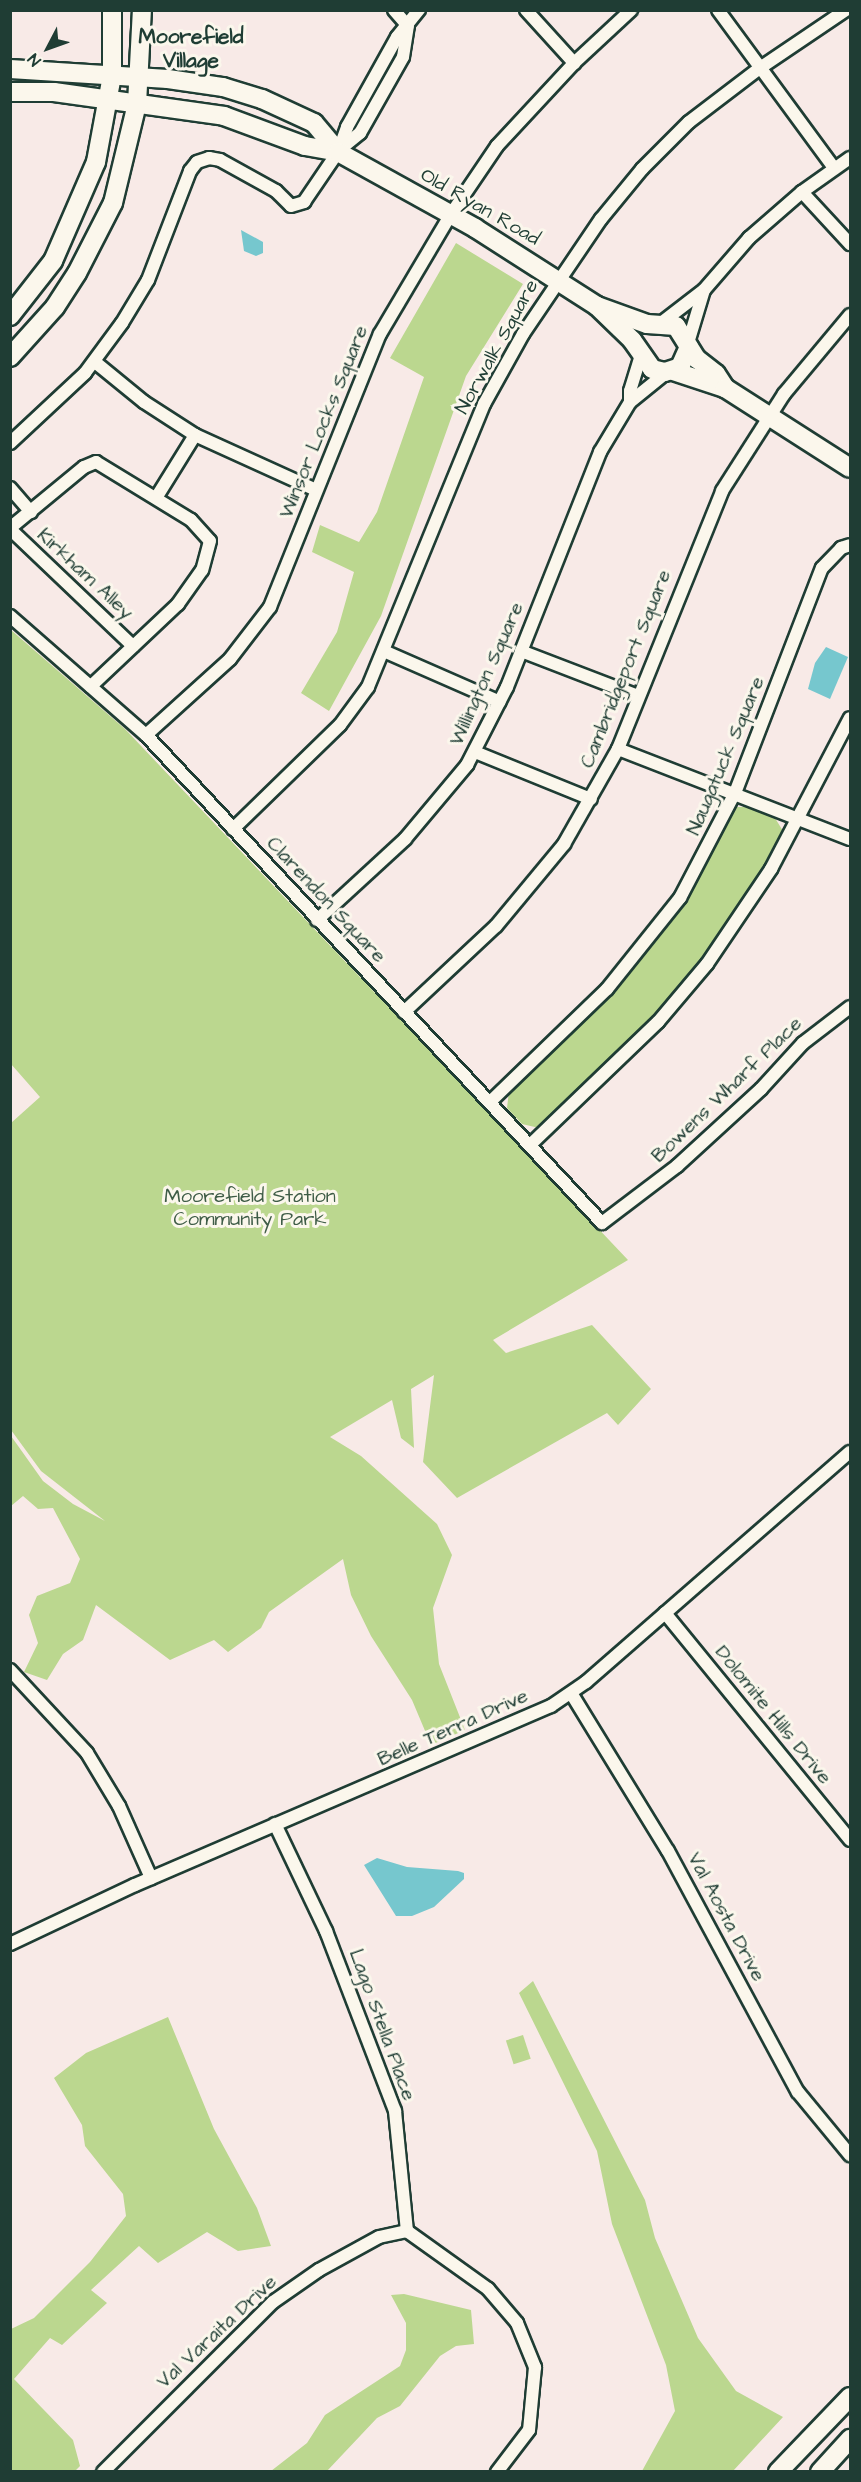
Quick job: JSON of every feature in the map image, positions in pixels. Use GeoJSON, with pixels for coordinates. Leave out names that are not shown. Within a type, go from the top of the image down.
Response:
{"type":"FeatureCollection","features":[{"type":"Feature","properties":{"kind":"street"},"geometry":{"type":"LineString","coordinates":[[10,316],[53,261],[72,223],[96,162],[112,76],[112,10]]}},
{"type":"Feature","properties":{"kind":"street"},"geometry":{"type":"LineString","coordinates":[[10,357],[55,307],[95,241],[125,165],[140,77],[142,10]]}},
{"type":"Feature","properties":{"kind":"street"},"geometry":{"type":"LineString","coordinates":[[394,10],[408,26]]}},
{"type":"Feature","properties":{"kind":"street"},"geometry":{"type":"LineString","coordinates":[[10,443],[95,362],[148,280],[197,162],[209,158],[220,160],[276,191],[291,206],[312,194],[338,152],[360,133],[398,66],[408,44],[408,26],[419,10]]}},
{"type":"Feature","properties":{"kind":"street"},"geometry":{"type":"LineString","coordinates":[[526,10],[574,63]]}},
{"type":"Feature","properties":{"kind":"street","name":"Winsor Locks Square"},"geometry":{"type":"LineString","coordinates":[[146,735],[230,659],[258,627],[270,607],[380,334],[451,214],[497,146],[574,63],[631,10]]}},
{"type":"Feature","properties":{"kind":"street"},"geometry":{"type":"LineString","coordinates":[[718,10],[834,168]]}},
{"type":"Feature","properties":{"kind":"street","name":"Norwalk Square"},"geometry":{"type":"LineString","coordinates":[[233,829],[340,725],[368,687],[386,652],[484,404],[558,280],[642,169],[689,122],[760,68],[846,10]]}},
{"type":"Feature","properties":{"kind":"street","name":"Old Ryan Road"},"geometry":{"type":"LineString","coordinates":[[10,69],[140,77],[223,87],[262,99],[314,123],[338,152]]}},
{"type":"Feature","properties":{"kind":"street","name":"Old Ryan Road"},"geometry":{"type":"LineString","coordinates":[[10,92],[54,92],[224,116],[305,146],[338,152],[475,228],[597,306],[652,369],[670,371],[725,388],[850,468]]}},
{"type":"Feature","properties":{"kind":"street"},"geometry":{"type":"LineString","coordinates":[[641,354],[642,337],[704,290],[748,238],[802,192],[850,158]]}},
{"type":"Feature","properties":{"kind":"street"},"geometry":{"type":"LineString","coordinates":[[802,192],[850,244]]}},
{"type":"Feature","properties":{"kind":"street"},"geometry":{"type":"LineString","coordinates":[[670,371],[685,361],[704,290]]}},
{"type":"Feature","properties":{"kind":"street","name":"Old Ryan Road"},"geometry":{"type":"LineString","coordinates":[[597,306],[647,324],[676,326],[688,345],[725,388]]}},
{"type":"Feature","properties":{"kind":"street","name":"Cambridgeport Square"},"geometry":{"type":"LineString","coordinates":[[404,1012],[528,891],[564,844],[618,749],[713,508],[769,416],[811,359],[850,315]]}},
{"type":"Feature","properties":{"kind":"street","name":"Willington Square"},"geometry":{"type":"LineString","coordinates":[[630,402],[630,391],[641,354]]}},
{"type":"Feature","properties":{"kind":"street"},"geometry":{"type":"LineString","coordinates":[[95,362],[144,402],[195,435],[316,490]]}},
{"type":"Feature","properties":{"kind":"street","name":"Willington Square"},"geometry":{"type":"LineString","coordinates":[[317,920],[405,839],[475,752],[500,702],[593,467],[630,402],[670,371]]}},
{"type":"Feature","properties":{"kind":"street"},"geometry":{"type":"LineString","coordinates":[[156,498],[195,435]]}},
{"type":"Feature","properties":{"kind":"street"},"geometry":{"type":"LineString","coordinates":[[10,529],[84,467],[96,462],[156,498],[201,530],[210,541],[208,555],[178,604],[91,686]]}},
{"type":"Feature","properties":{"kind":"street"},"geometry":{"type":"LineString","coordinates":[[10,488],[30,512]]}},
{"type":"Feature","properties":{"kind":"street","name":"Kirkham Alley"},"geometry":{"type":"LineString","coordinates":[[10,529],[133,646]]}},
{"type":"Feature","properties":{"kind":"street","name":"Naugatuck Square"},"geometry":{"type":"LineString","coordinates":[[490,1102],[595,1002],[640,951],[680,897],[735,793],[822,568],[841,548],[850,545]]}},
{"type":"Feature","properties":{"kind":"street","name":"Clarendon Square"},"geometry":{"type":"LineString","coordinates":[[10,616],[146,735],[602,1223]]}},
{"type":"Feature","properties":{"kind":"street"},"geometry":{"type":"LineString","coordinates":[[521,651],[638,696]]}},
{"type":"Feature","properties":{"kind":"street"},"geometry":{"type":"LineString","coordinates":[[386,652],[500,702]]}},
{"type":"Feature","properties":{"kind":"street"},"geometry":{"type":"LineString","coordinates":[[530,1145],[658,1022],[707,964],[764,879],[850,718]]}},
{"type":"Feature","properties":{"kind":"street"},"geometry":{"type":"LineString","coordinates":[[618,749],[850,839]]}},
{"type":"Feature","properties":{"kind":"street"},"geometry":{"type":"LineString","coordinates":[[475,752],[591,799]]}},
{"type":"Feature","properties":{"kind":"street","name":"Bowens Wharf Place"},"geometry":{"type":"LineString","coordinates":[[602,1223],[686,1159],[761,1089],[803,1043],[850,1007]]}},
{"type":"Feature","properties":{"kind":"street","name":"Belle Terra Drive"},"geometry":{"type":"LineString","coordinates":[[10,1944],[151,1878],[275,1824],[430,1761],[571,1693],[850,1452]]}},
{"type":"Feature","properties":{"kind":"street","name":"Dolomite Hills Drive"},"geometry":{"type":"LineString","coordinates":[[665,1613],[850,1840]]}},
{"type":"Feature","properties":{"kind":"street"},"geometry":{"type":"LineString","coordinates":[[10,1670],[87,1754],[119,1806],[151,1878]]}},
{"type":"Feature","properties":{"kind":"street","name":"Val Aosta Drive"},"geometry":{"type":"LineString","coordinates":[[571,1693],[668,1851],[798,2092],[850,2155]]}},
{"type":"Feature","properties":{"kind":"street","name":"Lago Stella Place"},"geometry":{"type":"LineString","coordinates":[[275,1824],[326,1931],[395,2111],[407,2231]]}},
{"type":"Feature","properties":{"kind":"street"},"geometry":{"type":"LineString","coordinates":[[407,2231],[488,2289],[517,2323],[535,2367],[529,2430],[497,2472]]}},
{"type":"Feature","properties":{"kind":"street","name":"Val Varaita Drive"},"geometry":{"type":"LineString","coordinates":[[103,2472],[273,2302],[319,2270],[380,2237],[407,2231]]}},
{"type":"Feature","properties":{"kind":"street"},"geometry":{"type":"LineString","coordinates":[[778,2472],[850,2397]]}},
{"type":"Feature","properties":{"kind":"street"},"geometry":{"type":"LineString","coordinates":[[820,2472],[850,2439]]}},
{"type":"Feature","properties":{"kind":"green space"},"geometry":{"type":"Polygon","coordinates":[[[456,243],[523,284],[466,376],[381,616],[329,711],[301,693],[337,632],[354,572],[312,552],[320,525],[359,542],[377,512],[424,377],[390,358],[456,243]]]}},
{"type":"Feature","properties":{"kind":"green space","name":"Moorefield Station Community Park"},"geometry":{"type":"Polygon","coordinates":[[[11,630],[125,729],[628,1260],[493,1340],[506,1353],[592,1325],[651,1389],[618,1425],[607,1413],[457,1498],[423,1462],[434,1375],[411,1389],[414,1448],[401,1438],[392,1400],[330,1437],[361,1456],[437,1524],[452,1555],[433,1608],[439,1664],[465,1730],[431,1745],[412,1700],[371,1636],[351,1595],[343,1559],[269,1612],[261,1628],[228,1652],[214,1640],[170,1660],[96,1605],[83,1640],[63,1654],[47,1680],[24,1672],[38,1643],[29,1615],[37,1596],[70,1583],[80,1559],[53,1508],[38,1509],[23,1496],[11,1506],[11,1436],[43,1481],[73,1504],[105,1521],[41,1471],[11,1430],[11,1123],[40,1097],[11,1064],[11,630]]]}},
{"type":"Feature","properties":{"kind":"green space"},"geometry":{"type":"Polygon","coordinates":[[[737,807],[751,807],[775,818],[783,831],[737,914],[694,972],[643,1029],[539,1128],[522,1124],[507,1108],[509,1091],[638,962],[676,912],[737,807]]]}},
{"type":"Feature","properties":{"kind":"green space"},"geometry":{"type":"Polygon","coordinates":[[[533,1981],[645,2200],[655,2238],[698,2338],[736,2391],[783,2417],[733,2471],[642,2471],[675,2411],[666,2365],[612,2224],[597,2151],[519,1993],[533,1981]]]}},
{"type":"Feature","properties":{"kind":"green space"},"geometry":{"type":"Polygon","coordinates":[[[168,2017],[214,2129],[257,2208],[271,2246],[238,2251],[207,2232],[158,2263],[139,2246],[91,2290],[107,2303],[62,2345],[50,2338],[14,2379],[73,2440],[80,2466],[75,2471],[11,2471],[11,2329],[34,2318],[90,2262],[126,2216],[123,2194],[85,2146],[82,2125],[54,2078],[86,2053],[168,2017]]]}},
{"type":"Feature","properties":{"kind":"green space"},"geometry":{"type":"Polygon","coordinates":[[[523,2035],[531,2059],[514,2064],[506,2041],[523,2035]]]}},
{"type":"Feature","properties":{"kind":"green space"},"geometry":{"type":"Polygon","coordinates":[[[404,2294],[471,2310],[474,2344],[456,2346],[440,2356],[400,2406],[377,2418],[327,2471],[271,2471],[307,2443],[325,2415],[400,2366],[406,2350],[406,2323],[391,2295],[404,2294]]]}},
{"type":"Feature","properties":{"kind":"water"},"geometry":{"type":"Polygon","coordinates":[[[241,230],[263,242],[263,253],[256,256],[244,251],[241,230]]]}},
{"type":"Feature","properties":{"kind":"water"},"geometry":{"type":"Polygon","coordinates":[[[826,647],[848,657],[830,699],[808,689],[815,663],[826,647]]]}},
{"type":"Feature","properties":{"kind":"water"},"geometry":{"type":"Polygon","coordinates":[[[377,1858],[407,1867],[458,1871],[464,1873],[464,1879],[434,1907],[412,1916],[396,1916],[364,1865],[377,1858]]]}},
{"type":"Feature","properties":{"kind":"district","name":"Moorefield Village"},"geometry":{"type":"Point","coordinates":[191,49]}}]}
